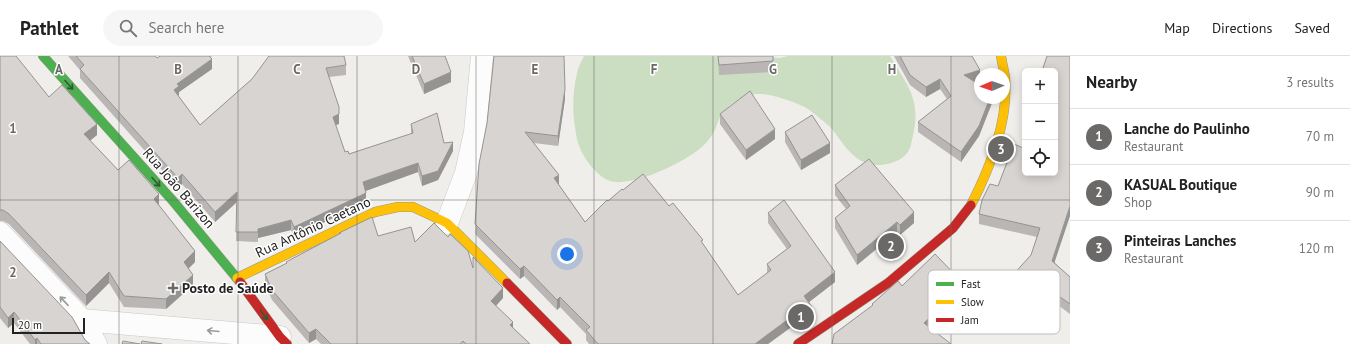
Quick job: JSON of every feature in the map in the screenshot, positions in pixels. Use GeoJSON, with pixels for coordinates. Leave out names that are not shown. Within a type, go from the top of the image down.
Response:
{"type":"FeatureCollection","features":[{"type":"Feature","properties":{"kind":"street","name":"Rua João Barizon"},"geometry":{"type":"LineString","coordinates":[[43,56],[173,201],[237,278],[283,341]]}},
{"type":"Feature","properties":{"kind":"street"},"geometry":{"type":"LineString","coordinates":[[447,223],[466,173],[475,132],[482,56]]}},
{"type":"Feature","properties":{"kind":"street"},"geometry":{"type":"LineString","coordinates":[[798,344],[819,337],[855,304],[894,278],[953,228],[969,208],[990,164],[1000,131],[1005,101],[1005,78],[1001,56]]}},
{"type":"Feature","properties":{"kind":"street","name":"Rua Antônio Caetano"},"geometry":{"type":"LineString","coordinates":[[237,278],[375,212],[398,207],[413,207],[447,223],[568,344]]}},
{"type":"Feature","properties":{"kind":"street"},"geometry":{"type":"LineString","coordinates":[[0,233],[82,320],[96,344]]}},
{"type":"Feature","properties":{"kind":"street"},"geometry":{"type":"LineString","coordinates":[[82,320],[283,341]]}},
{"type":"Feature","properties":{"kind":"green space"},"geometry":{"type":"Polygon","coordinates":[[[584,56],[757,56],[780,58],[788,56],[890,56],[912,95],[915,126],[911,144],[906,154],[901,159],[882,165],[870,164],[860,160],[847,149],[835,132],[808,109],[782,98],[756,94],[742,98],[725,110],[707,142],[686,158],[659,172],[632,181],[610,181],[596,172],[588,162],[579,146],[577,138],[573,114],[574,93],[579,66],[584,56]]]}},
{"type":"Feature","properties":{"kind":"building"},"geometry":{"type":"Polygon","coordinates":[[[0,56],[16,56],[49,97],[62,85],[97,124],[84,134],[118,170],[129,160],[159,194],[154,199],[195,251],[184,262],[193,275],[166,299],[124,296],[109,272],[86,295],[9,214],[3,210],[0,210],[0,56]]]}},
{"type":"Feature","properties":{"kind":"building"},"geometry":{"type":"Polygon","coordinates":[[[76,56],[155,56],[157,58],[160,56],[209,56],[212,59],[177,84],[179,86],[174,90],[200,125],[252,79],[269,56],[344,56],[346,65],[326,68],[339,107],[339,114],[333,117],[345,152],[348,151],[349,154],[413,133],[411,124],[437,113],[444,143],[453,142],[438,171],[422,176],[418,163],[363,182],[366,193],[294,227],[291,220],[258,229],[258,232],[236,232],[237,192],[215,212],[182,174],[178,178],[80,69],[84,65],[76,56]]]}},
{"type":"Feature","properties":{"kind":"building"},"geometry":{"type":"Polygon","coordinates":[[[412,56],[445,56],[451,72],[424,84],[412,56]]]}},
{"type":"Feature","properties":{"kind":"building"},"geometry":{"type":"Polygon","coordinates":[[[494,56],[564,56],[565,89],[558,136],[525,132],[559,175],[554,178],[585,222],[607,200],[608,201],[643,174],[669,206],[673,203],[703,240],[701,241],[738,295],[771,270],[767,264],[791,246],[768,213],[784,200],[835,272],[804,296],[812,307],[802,315],[794,315],[755,344],[598,344],[586,330],[590,327],[560,297],[557,300],[524,266],[520,269],[475,224],[479,164],[487,123],[494,56]]]}},
{"type":"Feature","properties":{"kind":"building"},"geometry":{"type":"Polygon","coordinates":[[[718,56],[773,56],[773,61],[719,65],[718,56]]]}},
{"type":"Feature","properties":{"kind":"building"},"geometry":{"type":"Polygon","coordinates":[[[900,56],[972,56],[979,68],[974,68],[974,72],[964,75],[974,81],[974,104],[988,104],[979,126],[961,152],[918,122],[951,96],[940,79],[926,87],[910,75],[900,56]]]}},
{"type":"Feature","properties":{"kind":"building"},"geometry":{"type":"Polygon","coordinates":[[[1047,56],[1070,56],[1070,206],[1052,261],[1070,277],[1070,304],[1060,297],[1060,270],[1017,270],[1031,255],[1040,228],[979,214],[982,200],[990,184],[998,186],[1014,144],[1022,148],[1022,176],[1058,176],[1058,68],[1043,68],[1047,56]]]}},
{"type":"Feature","properties":{"kind":"building"},"geometry":{"type":"Polygon","coordinates":[[[750,91],[775,129],[746,150],[720,114],[750,91]]]}},
{"type":"Feature","properties":{"kind":"building"},"geometry":{"type":"Polygon","coordinates":[[[812,115],[830,143],[801,160],[785,132],[812,115]]]}},
{"type":"Feature","properties":{"kind":"building"},"geometry":{"type":"Polygon","coordinates":[[[869,159],[914,212],[900,225],[897,222],[857,255],[835,218],[850,206],[835,185],[869,159]]]}},
{"type":"Feature","properties":{"kind":"building"},"geometry":{"type":"Polygon","coordinates":[[[372,217],[378,236],[411,227],[415,242],[434,223],[448,237],[450,234],[468,251],[473,268],[473,257],[503,288],[491,301],[513,322],[510,325],[530,344],[466,344],[463,341],[460,344],[331,344],[316,329],[309,333],[272,290],[265,274],[341,233],[339,233],[372,217]]]}},
{"type":"Feature","properties":{"kind":"building"},"geometry":{"type":"Polygon","coordinates":[[[0,241],[72,317],[85,340],[90,344],[41,344],[37,338],[35,340],[14,312],[8,318],[0,307],[0,241]]]}},
{"type":"Feature","properties":{"kind":"building"},"geometry":{"type":"Polygon","coordinates":[[[935,254],[950,270],[928,270],[928,319],[924,323],[928,326],[928,334],[938,334],[951,344],[832,344],[834,334],[873,305],[872,304],[898,281],[902,286],[935,254]]]}},
{"type":"Feature","properties":{"kind":"building"},"geometry":{"type":"Polygon","coordinates":[[[123,341],[140,344],[122,344],[123,341]]]}},
{"type":"Feature","properties":{"kind":"building"},"geometry":{"type":"Polygon","coordinates":[[[142,341],[162,344],[141,344],[142,341]]]}},
{"type":"Feature","properties":{"kind":"traffic: fast"},"geometry":{"type":"LineString","coordinates":[[43,56],[173,201],[240,282]]}},
{"type":"Feature","properties":{"kind":"traffic: slow"},"geometry":{"type":"LineString","coordinates":[[971,205],[991,160],[1001,127],[1005,93],[1005,77],[1001,56]]}},
{"type":"Feature","properties":{"kind":"traffic: slow"},"geometry":{"type":"LineString","coordinates":[[237,278],[375,212],[398,207],[413,207],[447,223],[507,283]]}},
{"type":"Feature","properties":{"kind":"traffic: jam"},"geometry":{"type":"LineString","coordinates":[[798,344],[888,283],[953,228],[971,205]]}},
{"type":"Feature","properties":{"kind":"traffic: jam"},"geometry":{"type":"LineString","coordinates":[[240,282],[280,337],[287,344]]}},
{"type":"Feature","properties":{"kind":"traffic: jam"},"geometry":{"type":"LineString","coordinates":[[507,283],[567,344]]}},
{"type":"Feature","properties":{"kind":"place","name":"Pinteiras Lanches"},"geometry":{"type":"Point","coordinates":[1001,149]}},
{"type":"Feature","properties":{"kind":"place","name":"KASUAL Boutique"},"geometry":{"type":"Point","coordinates":[891,246]}},
{"type":"Feature","properties":{"kind":"place","name":"Posto de Saúde"},"geometry":{"type":"Point","coordinates":[173,288]}},
{"type":"Feature","properties":{"kind":"place","name":"Lanche do Paulinho"},"geometry":{"type":"Point","coordinates":[801,317]}}]}
